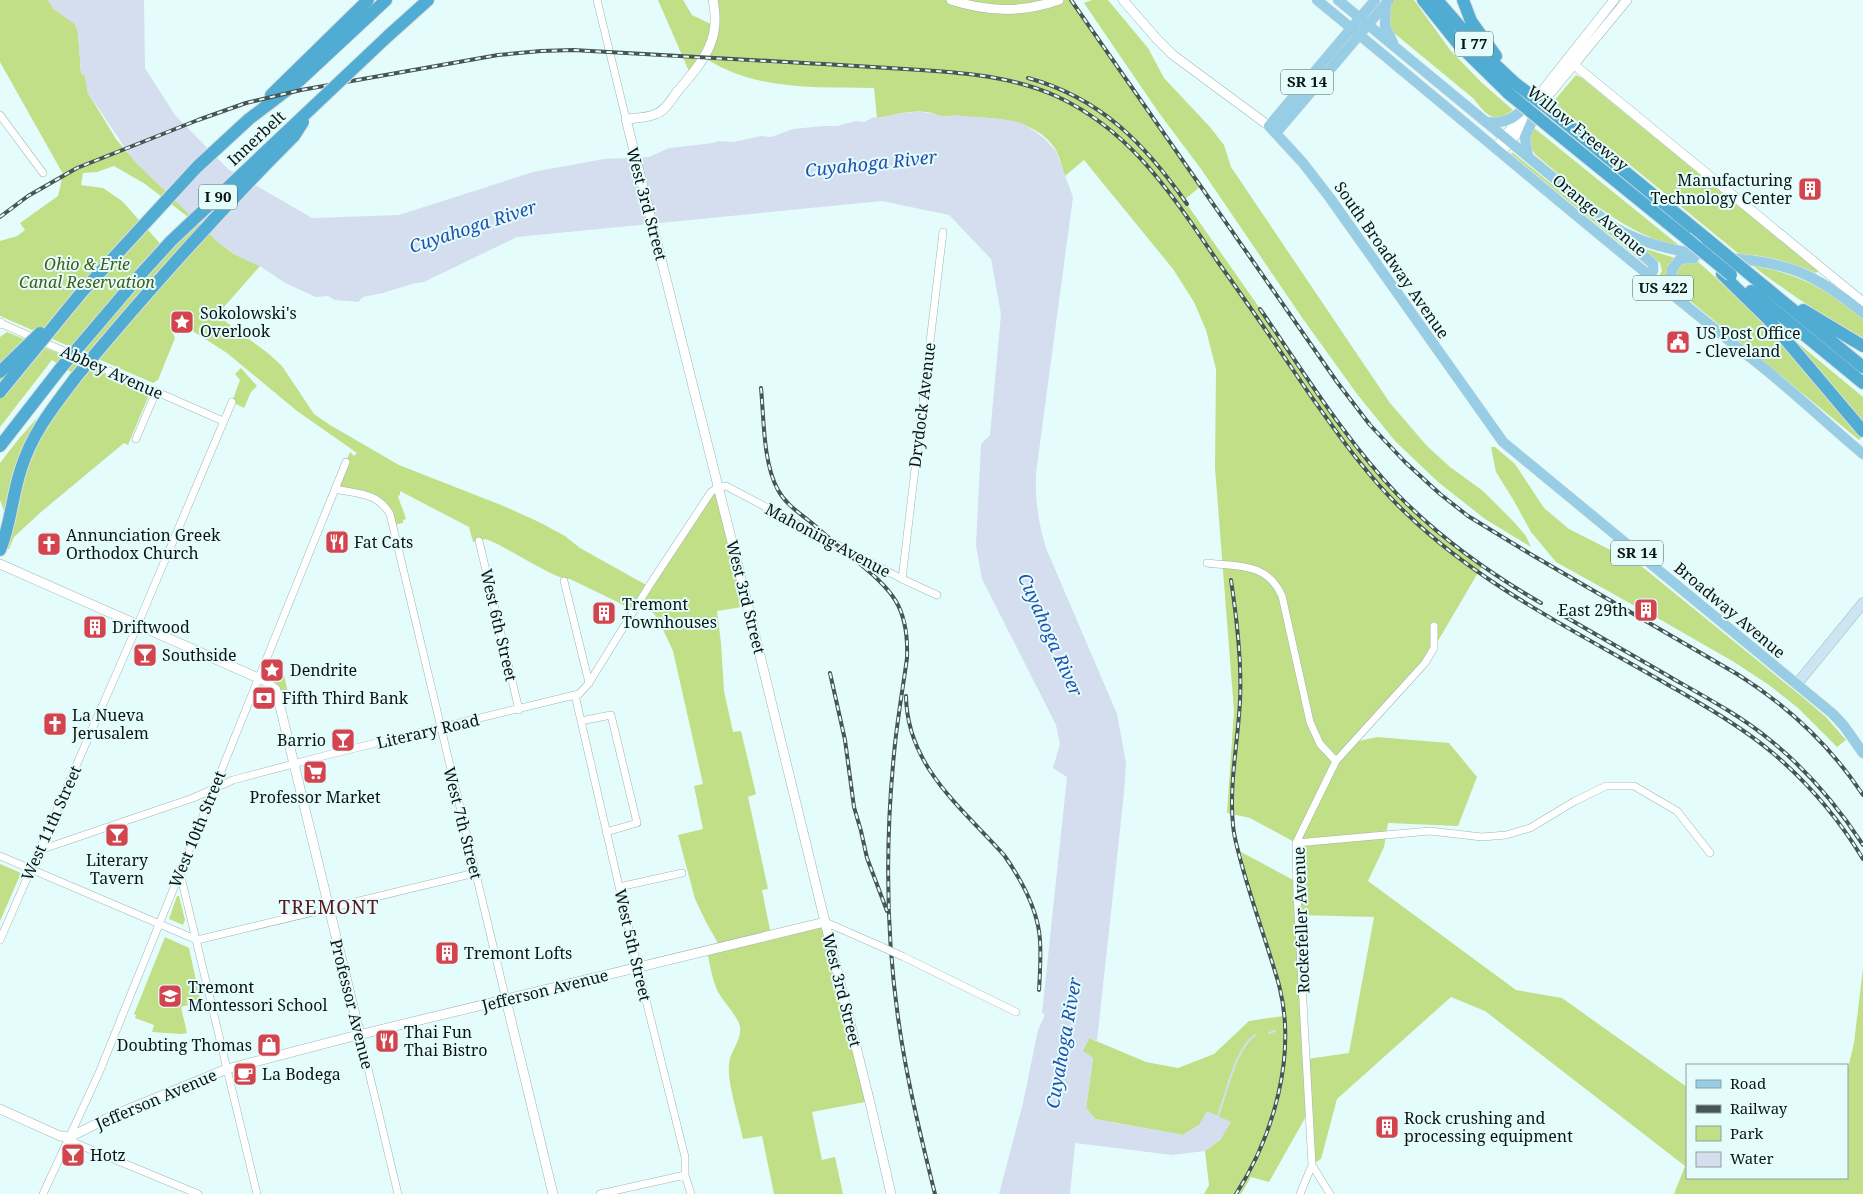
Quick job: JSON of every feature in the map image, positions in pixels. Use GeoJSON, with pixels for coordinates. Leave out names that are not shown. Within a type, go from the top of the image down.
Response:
{"type":"FeatureCollection","features":[{"type":"Feature","properties":{"kind":"highway"},"geometry":{"type":"LineString","coordinates":[[249,119],[288,77],[368,0]]}},
{"type":"Feature","properties":{"kind":"highway","name":"Innerbelt"},"geometry":{"type":"LineString","coordinates":[[0,392],[81,293],[197,167],[249,119],[300,81],[386,0]]}},
{"type":"Feature","properties":{"kind":"highway","name":"Innerbelt"},"geometry":{"type":"LineString","coordinates":[[0,446],[60,369],[171,241],[428,0]]}},
{"type":"Feature","properties":{"kind":"highway","name":"Willow Freeway"},"geometry":{"type":"LineString","coordinates":[[1423,0],[1459,45],[1514,85],[1544,110],[1562,120],[1863,368]]}},
{"type":"Feature","properties":{"kind":"highway","name":"Willow Freeway"},"geometry":{"type":"LineString","coordinates":[[1437,0],[1553,130],[1628,196],[1727,274]]}},
{"type":"Feature","properties":{"kind":"highway"},"geometry":{"type":"LineString","coordinates":[[1463,0],[1471,21],[1501,62],[1514,85]]}},
{"type":"Feature","properties":{"kind":"highway"},"geometry":{"type":"LineString","coordinates":[[0,550],[4,541],[18,479],[26,454],[42,421],[128,314],[191,243],[294,136],[310,109]]}},
{"type":"Feature","properties":{"kind":"highway"},"geometry":{"type":"LineString","coordinates":[[1727,274],[1863,383]]}},
{"type":"Feature","properties":{"kind":"highway"},"geometry":{"type":"LineString","coordinates":[[1727,274],[1769,320],[1863,432]]}},
{"type":"Feature","properties":{"kind":"highway"},"geometry":{"type":"LineString","coordinates":[[1768,289],[1863,346]]}},
{"type":"Feature","properties":{"kind":"highway"},"geometry":{"type":"LineString","coordinates":[[0,372],[81,293]]}},
{"type":"Feature","properties":{"kind":"main road","name":"Orange Avenue"},"geometry":{"type":"LineString","coordinates":[[1317,0],[1649,276],[1751,358],[1863,454]]}},
{"type":"Feature","properties":{"kind":"main road","name":"Orange Avenue"},"geometry":{"type":"LineString","coordinates":[[1338,0],[1604,219],[1632,237],[1647,243],[1683,252],[1768,262],[1800,271],[1830,287],[1863,313]]}},
{"type":"Feature","properties":{"kind":"main road"},"geometry":{"type":"LineString","coordinates":[[1364,22],[1375,0]]}},
{"type":"Feature","properties":{"kind":"main road"},"geometry":{"type":"LineString","coordinates":[[1364,22],[1387,2]]}},
{"type":"Feature","properties":{"kind":"main road"},"geometry":{"type":"LineString","coordinates":[[1387,2],[1385,26],[1396,48]]}},
{"type":"Feature","properties":{"kind":"main road","name":"SR 14"},"geometry":{"type":"LineString","coordinates":[[1273,130],[1364,22]]}},
{"type":"Feature","properties":{"kind":"main road"},"geometry":{"type":"LineString","coordinates":[[1485,122],[1499,123],[1510,121],[1539,94]]}},
{"type":"Feature","properties":{"kind":"main road"},"geometry":{"type":"LineString","coordinates":[[1528,157],[1525,136],[1544,110]]}},
{"type":"Feature","properties":{"kind":"main road","name":"South Broadway Avenue"},"geometry":{"type":"LineString","coordinates":[[1273,130],[1303,163],[1347,220],[1483,416]]}},
{"type":"Feature","properties":{"kind":"main road"},"geometry":{"type":"LineString","coordinates":[[1604,219],[1652,262],[1654,269],[1649,276]]}},
{"type":"Feature","properties":{"kind":"main road"},"geometry":{"type":"LineString","coordinates":[[1726,258],[1680,259],[1672,269],[1670,282],[1676,291],[1728,334],[1751,358]]}},
{"type":"Feature","properties":{"kind":"main road","name":"Broadway Avenue"},"geometry":{"type":"LineString","coordinates":[[1483,416],[1511,449],[1839,720],[1863,753]]}},
{"type":"Feature","properties":{"kind":"main road"},"geometry":{"type":"LineString","coordinates":[[1797,684],[1863,603]]}},
{"type":"Feature","properties":{"kind":"street","name":"West 3rd Street"},"geometry":{"type":"LineString","coordinates":[[597,0],[872,1107],[891,1194]]}},
{"type":"Feature","properties":{"kind":"street"},"geometry":{"type":"LineString","coordinates":[[626,119],[656,114],[664,110],[697,68],[713,40],[716,26],[713,0]]}},
{"type":"Feature","properties":{"kind":"street"},"geometry":{"type":"LineString","coordinates":[[951,0],[991,9],[1012,10],[1041,6],[1059,0]]}},
{"type":"Feature","properties":{"kind":"street"},"geometry":{"type":"LineString","coordinates":[[1124,0],[1156,38],[1173,54],[1273,130]]}},
{"type":"Feature","properties":{"kind":"street"},"geometry":{"type":"LineString","coordinates":[[1507,140],[1544,110],[1571,62],[1614,0]]}},
{"type":"Feature","properties":{"kind":"street"},"geometry":{"type":"LineString","coordinates":[[1498,150],[1539,94],[1628,0]]}},
{"type":"Feature","properties":{"kind":"street"},"geometry":{"type":"LineString","coordinates":[[1571,62],[1863,302]]}},
{"type":"Feature","properties":{"kind":"street"},"geometry":{"type":"LineString","coordinates":[[0,116],[43,173]]}},
{"type":"Feature","properties":{"kind":"street","name":"Drydock Avenue"},"geometry":{"type":"LineString","coordinates":[[902,579],[943,232]]}},
{"type":"Feature","properties":{"kind":"street","name":"Abbey Avenue"},"geometry":{"type":"LineString","coordinates":[[0,323],[223,421]]}},
{"type":"Feature","properties":{"kind":"street"},"geometry":{"type":"LineString","coordinates":[[136,439],[156,392]]}},
{"type":"Feature","properties":{"kind":"street","name":"West 11th Street"},"geometry":{"type":"LineString","coordinates":[[0,940],[138,624],[232,402]]}},
{"type":"Feature","properties":{"kind":"street","name":"West 10th Street"},"geometry":{"type":"LineString","coordinates":[[43,1194],[64,1145],[70,1137],[99,1073],[346,462]]}},
{"type":"Feature","properties":{"kind":"street","name":"Mahoning Avenue"},"geometry":{"type":"LineString","coordinates":[[718,487],[726,486],[902,579],[937,595]]}},
{"type":"Feature","properties":{"kind":"street","name":"Literary Road"},"geometry":{"type":"LineString","coordinates":[[40,850],[213,790],[233,780],[581,693],[711,492],[718,487]]}},
{"type":"Feature","properties":{"kind":"street","name":"West 7th Street"},"geometry":{"type":"LineString","coordinates":[[335,489],[372,497],[385,505],[390,514],[553,1194]]}},
{"type":"Feature","properties":{"kind":"street","name":"West 6th Street"},"geometry":{"type":"LineString","coordinates":[[479,541],[518,710]]}},
{"type":"Feature","properties":{"kind":"street"},"geometry":{"type":"LineString","coordinates":[[1206,563],[1254,569],[1268,575],[1278,587],[1282,596],[1310,722],[1320,744],[1336,761]]}},
{"type":"Feature","properties":{"kind":"street","name":"Professor Avenue"},"geometry":{"type":"LineString","coordinates":[[0,564],[258,677],[273,686],[278,695],[295,763],[328,908],[398,1194]]}},
{"type":"Feature","properties":{"kind":"street"},"geometry":{"type":"LineString","coordinates":[[564,582],[589,683]]}},
{"type":"Feature","properties":{"kind":"street","name":"Rockefeller Avenue"},"geometry":{"type":"LineString","coordinates":[[1330,1194],[1312,1165],[1297,894],[1296,843],[1336,761],[1425,663],[1434,648],[1434,626]]}},
{"type":"Feature","properties":{"kind":"street","name":"West 5th Street"},"geometry":{"type":"LineString","coordinates":[[575,696],[638,967],[685,1157],[685,1175],[691,1194]]}},
{"type":"Feature","properties":{"kind":"street"},"geometry":{"type":"LineString","coordinates":[[581,721],[611,715],[637,823],[606,832]]}},
{"type":"Feature","properties":{"kind":"street"},"geometry":{"type":"LineString","coordinates":[[1296,843],[1430,831],[1482,837],[1506,835],[1530,828],[1574,801],[1606,786],[1634,786],[1678,811],[1710,853]]}},
{"type":"Feature","properties":{"kind":"street"},"geometry":{"type":"LineString","coordinates":[[0,856],[197,940],[475,872]]}},
{"type":"Feature","properties":{"kind":"street"},"geometry":{"type":"LineString","coordinates":[[180,872],[257,1194]]}},
{"type":"Feature","properties":{"kind":"street"},"geometry":{"type":"LineString","coordinates":[[619,887],[682,873]]}},
{"type":"Feature","properties":{"kind":"street"},"geometry":{"type":"LineString","coordinates":[[825,922],[904,957],[1016,1012]]}},
{"type":"Feature","properties":{"kind":"street","name":"Jefferson Avenue"},"geometry":{"type":"LineString","coordinates":[[70,1137],[112,1116],[227,1069],[825,922]]}},
{"type":"Feature","properties":{"kind":"street"},"geometry":{"type":"LineString","coordinates":[[0,1109],[60,1136],[70,1137],[76,1143],[198,1194]]}},
{"type":"Feature","properties":{"kind":"street"},"geometry":{"type":"LineString","coordinates":[[1300,1194],[1312,1165]]}},
{"type":"Feature","properties":{"kind":"street"},"geometry":{"type":"LineString","coordinates":[[600,1194],[623,1192],[685,1175]]}},
{"type":"Feature","properties":{"kind":"green space"},"geometry":{"type":"Polygon","coordinates":[[[0,0],[48,0],[54,9],[75,24],[78,32],[81,73],[85,76],[88,93],[116,139],[219,243],[234,254],[260,266],[217,315],[282,366],[314,414],[330,425],[399,465],[506,507],[541,523],[565,536],[580,548],[648,586],[718,487],[748,606],[717,611],[724,691],[733,732],[741,731],[756,794],[748,797],[768,889],[762,890],[771,935],[825,922],[870,1101],[812,1112],[822,1160],[835,1157],[843,1194],[774,1194],[762,1136],[743,1139],[731,1090],[729,1072],[730,1059],[739,1036],[740,1027],[737,1018],[718,992],[714,982],[707,951],[720,947],[695,899],[678,835],[703,829],[694,786],[703,784],[673,651],[658,619],[653,613],[638,603],[634,610],[570,579],[542,569],[496,543],[483,539],[473,542],[469,527],[400,491],[398,496],[406,519],[403,520],[403,523],[393,525],[379,500],[335,489],[350,452],[354,456],[357,453],[297,411],[227,353],[191,330],[191,322],[177,317],[172,319],[170,326],[175,338],[158,380],[153,383],[0,316],[0,241],[17,236],[25,230],[20,223],[58,196],[63,174],[0,62],[0,0]],[[114,166],[97,172],[83,173],[81,185],[103,188],[122,201],[165,249],[192,220],[145,184],[114,166]]]}},
{"type":"Feature","properties":{"kind":"green space"},"geometry":{"type":"Polygon","coordinates":[[[658,0],[683,0],[692,15],[715,26],[713,0],[1071,0],[1201,186],[1184,200],[1342,426],[1373,465],[1406,501],[1442,535],[1482,566],[1425,663],[1354,742],[1377,737],[1449,743],[1477,777],[1458,826],[1388,823],[1384,847],[1368,881],[1516,990],[1562,998],[1686,1086],[1686,1179],[1848,1179],[1848,1068],[1854,1043],[1863,968],[1863,1194],[1674,1194],[1685,1166],[1485,1011],[1451,997],[1337,1099],[1321,1159],[1312,1165],[1309,1111],[1269,1182],[1251,1177],[1241,1194],[1204,1194],[1209,1185],[1205,1151],[1221,1139],[1199,1125],[1183,1135],[1095,1119],[1086,1108],[1093,1058],[1082,1051],[1089,1038],[1146,1062],[1178,1068],[1214,1054],[1249,1021],[1283,1016],[1278,985],[1250,897],[1241,852],[1297,882],[1296,843],[1250,818],[1227,813],[1234,711],[1215,468],[1216,369],[1206,330],[1194,302],[1173,269],[1084,160],[1065,176],[1056,150],[1045,137],[1033,129],[1003,120],[939,116],[917,111],[877,118],[874,88],[809,87],[765,82],[724,69],[705,58],[691,76],[658,0]],[[1298,915],[1307,1059],[1349,1053],[1374,917],[1298,915]]]}},
{"type":"Feature","properties":{"kind":"green space"},"geometry":{"type":"Polygon","coordinates":[[[1092,0],[1108,0],[1148,48],[1164,78],[1210,127],[1224,145],[1231,167],[1390,403],[1427,446],[1450,467],[1483,491],[1514,522],[1526,536],[1531,547],[1485,519],[1438,482],[1395,441],[1357,394],[1084,3],[1092,0]]]}},
{"type":"Feature","properties":{"kind":"green space"},"geometry":{"type":"Polygon","coordinates":[[[1392,0],[1414,0],[1451,51],[1481,82],[1513,110],[1507,115],[1496,118],[1486,113],[1474,99],[1394,33],[1388,17],[1392,0]]]}},
{"type":"Feature","properties":{"kind":"green space"},"geometry":{"type":"Polygon","coordinates":[[[1576,75],[1818,271],[1816,273],[1788,262],[1739,254],[1553,102],[1576,75]]]}},
{"type":"Feature","properties":{"kind":"green space"},"geometry":{"type":"Polygon","coordinates":[[[1533,127],[1681,247],[1649,240],[1650,237],[1619,221],[1590,200],[1535,154],[1531,148],[1530,141],[1533,127]]]}},
{"type":"Feature","properties":{"kind":"green space"},"geometry":{"type":"Polygon","coordinates":[[[1512,152],[1647,262],[1649,267],[1511,154],[1512,152]]]}},
{"type":"Feature","properties":{"kind":"green space"},"geometry":{"type":"Polygon","coordinates":[[[1646,249],[1675,258],[1667,281],[1659,276],[1662,271],[1660,263],[1646,249]]]}},
{"type":"Feature","properties":{"kind":"green space"},"geometry":{"type":"Polygon","coordinates":[[[1696,260],[1753,311],[1862,437],[1859,440],[1683,294],[1677,285],[1674,273],[1680,264],[1696,260]]]}},
{"type":"Feature","properties":{"kind":"green space"},"geometry":{"type":"Polygon","coordinates":[[[1753,266],[1799,278],[1838,299],[1863,319],[1863,340],[1780,286],[1753,266]]]}},
{"type":"Feature","properties":{"kind":"green space","name":"Ohio & Erie Canal Reservation"},"geometry":{"type":"Polygon","coordinates":[[[7,332],[77,361],[149,395],[128,445],[124,443],[41,512],[14,537],[9,549],[7,549],[22,480],[36,443],[79,377],[52,360],[0,427],[0,337],[7,332]]]}},
{"type":"Feature","properties":{"kind":"green space"},"geometry":{"type":"Polygon","coordinates":[[[1793,339],[1863,397],[1863,427],[1793,339]]]}},
{"type":"Feature","properties":{"kind":"green space"},"geometry":{"type":"Polygon","coordinates":[[[241,368],[257,386],[251,392],[244,408],[232,402],[240,380],[235,374],[241,368]]]}},
{"type":"Feature","properties":{"kind":"green space"},"geometry":{"type":"Polygon","coordinates":[[[37,418],[23,447],[4,511],[0,500],[0,463],[37,418]]]}},
{"type":"Feature","properties":{"kind":"green space"},"geometry":{"type":"Polygon","coordinates":[[[1491,447],[1495,447],[1515,464],[1544,508],[1569,529],[1640,565],[1826,717],[1846,740],[1837,747],[1798,708],[1769,685],[1734,662],[1647,612],[1649,610],[1644,607],[1642,610],[1556,562],[1531,532],[1496,472],[1491,447]]]}},
{"type":"Feature","properties":{"kind":"green space"},"geometry":{"type":"Polygon","coordinates":[[[283,671],[289,697],[285,698],[271,679],[281,677],[280,672],[283,671]]]}},
{"type":"Feature","properties":{"kind":"green space"},"geometry":{"type":"Polygon","coordinates":[[[0,864],[21,873],[0,921],[0,864]]]}},
{"type":"Feature","properties":{"kind":"green space"},"geometry":{"type":"Polygon","coordinates":[[[177,896],[179,896],[185,920],[183,925],[169,919],[177,896]]]}},
{"type":"Feature","properties":{"kind":"green space"},"geometry":{"type":"Polygon","coordinates":[[[165,937],[189,948],[200,999],[187,1002],[188,1005],[181,1007],[187,1033],[152,1032],[154,1025],[135,1018],[136,1015],[134,1014],[165,937]]]}},
{"type":"Feature","properties":{"kind":"water","name":"Cuyahoga River"},"geometry":{"type":"Polygon","coordinates":[[[48,0],[144,0],[145,68],[175,115],[228,169],[312,218],[399,215],[533,172],[604,159],[649,157],[669,148],[718,141],[733,142],[761,136],[771,137],[793,129],[837,126],[856,121],[864,122],[874,117],[909,112],[923,112],[949,117],[952,115],[1002,119],[1022,123],[1045,139],[1056,151],[1073,197],[1036,473],[1038,511],[1046,548],[1117,714],[1126,763],[1097,1041],[1089,1038],[1083,1051],[1093,1058],[1086,1108],[1095,1119],[1183,1135],[1199,1125],[1207,1111],[1231,1122],[1221,1139],[1205,1151],[1172,1155],[1075,1143],[1070,1194],[999,1194],[1023,1103],[1038,1030],[1045,1015],[1042,1013],[1067,777],[1053,768],[1060,744],[1056,725],[982,579],[976,545],[981,444],[990,435],[1001,314],[991,259],[949,215],[882,201],[517,237],[424,282],[363,297],[358,302],[335,300],[328,296],[316,297],[285,283],[260,266],[236,255],[219,243],[134,161],[88,93],[85,76],[81,73],[78,32],[75,24],[54,9],[48,0]]]}},
{"type":"Feature","properties":{"kind":"waterway"},"geometry":{"type":"LineString","coordinates":[[1269,1033],[1275,1031]]}},
{"type":"Feature","properties":{"kind":"waterway"},"geometry":{"type":"LineString","coordinates":[[1217,1118],[1236,1062],[1248,1042],[1255,1035]]}},
{"type":"Feature","properties":{"kind":"railway"},"geometry":{"type":"LineString","coordinates":[[1071,0],[1337,382],[1370,425],[1405,462],[1440,494],[1468,516],[1737,674],[1774,699],[1822,743],[1863,795]]}},
{"type":"Feature","properties":{"kind":"railway"},"geometry":{"type":"LineString","coordinates":[[0,217],[28,196],[77,168],[246,103],[301,90],[498,55],[573,50],[921,70],[990,77],[1023,84],[1056,96],[1083,110],[1129,146],[1148,167],[1167,189],[1341,438],[1366,470],[1408,515],[1437,541],[1499,586],[1707,708],[1761,744],[1787,765],[1823,803],[1863,859]]}},
{"type":"Feature","properties":{"kind":"railway"},"geometry":{"type":"LineString","coordinates":[[1028,78],[1078,98],[1119,126],[1155,162],[1187,204]]}},
{"type":"Feature","properties":{"kind":"railway"},"geometry":{"type":"LineString","coordinates":[[1260,309],[1308,380],[1359,450],[1397,494],[1430,525],[1466,554],[1503,580],[1541,603]]}},
{"type":"Feature","properties":{"kind":"railway"},"geometry":{"type":"LineString","coordinates":[[761,388],[769,467],[778,490],[794,509],[879,580],[896,601],[905,625],[907,658],[895,744],[889,823],[888,863],[891,943],[894,983],[905,1061],[935,1194]]}},
{"type":"Feature","properties":{"kind":"railway"},"geometry":{"type":"LineString","coordinates":[[1231,580],[1240,671],[1239,716],[1232,794],[1234,830],[1245,877],[1279,985],[1284,1011],[1285,1038],[1283,1066],[1271,1120],[1261,1146],[1236,1194]]}},
{"type":"Feature","properties":{"kind":"railway"},"geometry":{"type":"LineString","coordinates":[[1559,613],[1737,716],[1784,751],[1821,789],[1863,845]]}},
{"type":"Feature","properties":{"kind":"railway"},"geometry":{"type":"LineString","coordinates":[[830,673],[845,740],[854,807],[867,858],[887,911]]}},
{"type":"Feature","properties":{"kind":"railway"},"geometry":{"type":"LineString","coordinates":[[906,696],[909,721],[916,744],[926,764],[954,802],[1004,855],[1028,895],[1039,929],[1039,990]]}},
{"type":"Feature","properties":{"kind":"place","name":"Manufacturing Technology Center"},"geometry":{"type":"Point","coordinates":[1810,189]}},
{"type":"Feature","properties":{"kind":"place","name":"Sokolowski's Overlook"},"geometry":{"type":"Point","coordinates":[182,322]}},
{"type":"Feature","properties":{"kind":"place","name":"US Post Office - Cleveland"},"geometry":{"type":"Point","coordinates":[1678,342]}},
{"type":"Feature","properties":{"kind":"place","name":"Fat Cats"},"geometry":{"type":"Point","coordinates":[337,542]}},
{"type":"Feature","properties":{"kind":"place","name":"Annunciation Greek Orthodox Church"},"geometry":{"type":"Point","coordinates":[49,544]}},
{"type":"Feature","properties":{"kind":"place","name":"East 29th"},"geometry":{"type":"Point","coordinates":[1646,610]}},
{"type":"Feature","properties":{"kind":"place","name":"Tremont Townhouses"},"geometry":{"type":"Point","coordinates":[604,613]}},
{"type":"Feature","properties":{"kind":"place","name":"Driftwood"},"geometry":{"type":"Point","coordinates":[95,627]}},
{"type":"Feature","properties":{"kind":"place","name":"Southside"},"geometry":{"type":"Point","coordinates":[145,655]}},
{"type":"Feature","properties":{"kind":"place","name":"Dendrite"},"geometry":{"type":"Point","coordinates":[272,670]}},
{"type":"Feature","properties":{"kind":"place","name":"Fifth Third Bank"},"geometry":{"type":"Point","coordinates":[264,698]}},
{"type":"Feature","properties":{"kind":"place","name":"La Nueva Jerusalem"},"geometry":{"type":"Point","coordinates":[55,724]}},
{"type":"Feature","properties":{"kind":"place","name":"Barrio"},"geometry":{"type":"Point","coordinates":[343,740]}},
{"type":"Feature","properties":{"kind":"place","name":"Professor Market"},"geometry":{"type":"Point","coordinates":[315,772]}},
{"type":"Feature","properties":{"kind":"place","name":"Literary Tavern"},"geometry":{"type":"Point","coordinates":[117,835]}},
{"type":"Feature","properties":{"kind":"place","name":"Tremont Lofts"},"geometry":{"type":"Point","coordinates":[447,953]}},
{"type":"Feature","properties":{"kind":"place","name":"Tremont Montessori School"},"geometry":{"type":"Point","coordinates":[170,996]}},
{"type":"Feature","properties":{"kind":"place","name":"Thai Fun Thai Bistro"},"geometry":{"type":"Point","coordinates":[387,1041]}},
{"type":"Feature","properties":{"kind":"place","name":"Doubting Thomas"},"geometry":{"type":"Point","coordinates":[269,1045]}},
{"type":"Feature","properties":{"kind":"place","name":"La Bodega"},"geometry":{"type":"Point","coordinates":[245,1074]}},
{"type":"Feature","properties":{"kind":"place","name":"Rock crushing and processing equipment"},"geometry":{"type":"Point","coordinates":[1387,1127]}},
{"type":"Feature","properties":{"kind":"place","name":"Hotz"},"geometry":{"type":"Point","coordinates":[73,1155]}},
{"type":"Feature","properties":{"kind":"district","name":"TREMONT"},"geometry":{"type":"Point","coordinates":[329,907]}}]}
